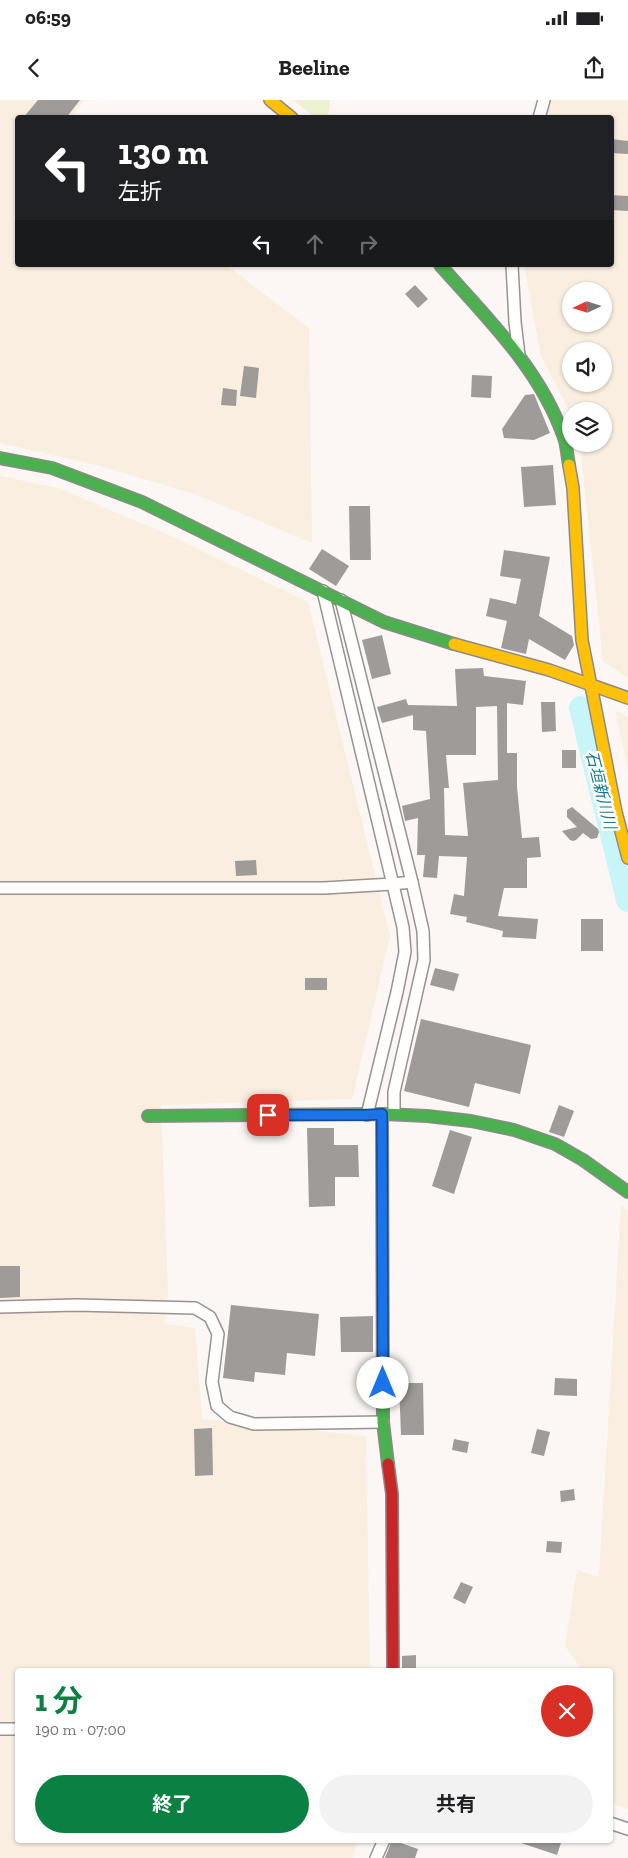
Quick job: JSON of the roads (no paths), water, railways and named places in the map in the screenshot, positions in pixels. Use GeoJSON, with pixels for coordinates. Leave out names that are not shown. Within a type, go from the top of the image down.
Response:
{"type":"FeatureCollection","features":[{"type":"Feature","properties":{"kind":"street"},"geometry":{"type":"LineString","coordinates":[[270,100],[288,115]]}},
{"type":"Feature","properties":{"kind":"street"},"geometry":{"type":"LineString","coordinates":[[540,115],[544,100]]}},
{"type":"Feature","properties":{"kind":"street"},"geometry":{"type":"LineString","coordinates":[[442,267],[512,345],[543,390],[564,436],[573,488],[582,640],[616,812],[628,858]]}},
{"type":"Feature","properties":{"kind":"street"},"geometry":{"type":"LineString","coordinates":[[512,267],[519,357]]}},
{"type":"Feature","properties":{"kind":"street"},"geometry":{"type":"LineString","coordinates":[[0,458],[52,468],[142,502],[384,622],[488,654],[549,670],[628,698]]}},
{"type":"Feature","properties":{"kind":"street"},"geometry":{"type":"LineString","coordinates":[[323,591],[404,927],[405,952],[398,992],[367,1115]]}},
{"type":"Feature","properties":{"kind":"street"},"geometry":{"type":"LineString","coordinates":[[341,600],[423,931],[424,960],[394,1092],[394,1114]]}},
{"type":"Feature","properties":{"kind":"street"},"geometry":{"type":"LineString","coordinates":[[0,888],[324,888],[412,882]]}},
{"type":"Feature","properties":{"kind":"street"},"geometry":{"type":"LineString","coordinates":[[148,1116],[191,1118],[287,1114],[394,1114],[442,1117],[521,1131],[557,1144],[593,1166],[628,1192]]}},
{"type":"Feature","properties":{"kind":"street"},"geometry":{"type":"LineString","coordinates":[[382,1114],[383,1422],[392,1494],[393,1668]]}},
{"type":"Feature","properties":{"kind":"street"},"geometry":{"type":"LineString","coordinates":[[0,1307],[76,1305],[195,1308],[210,1317],[218,1334],[212,1382],[217,1406],[230,1417],[254,1424],[383,1422]]}},
{"type":"Feature","properties":{"kind":"street"},"geometry":{"type":"LineString","coordinates":[[0,1729],[15,1729]]}},
{"type":"Feature","properties":{"kind":"street"},"geometry":{"type":"LineString","coordinates":[[613,1825],[628,1829]]}},
{"type":"Feature","properties":{"kind":"street"},"geometry":{"type":"LineString","coordinates":[[376,1858],[383,1843]]}},
{"type":"Feature","properties":{"kind":"waterway","name":"石垣新川川"},"geometry":{"type":"LineString","coordinates":[[581,708],[628,900]]}}]}
